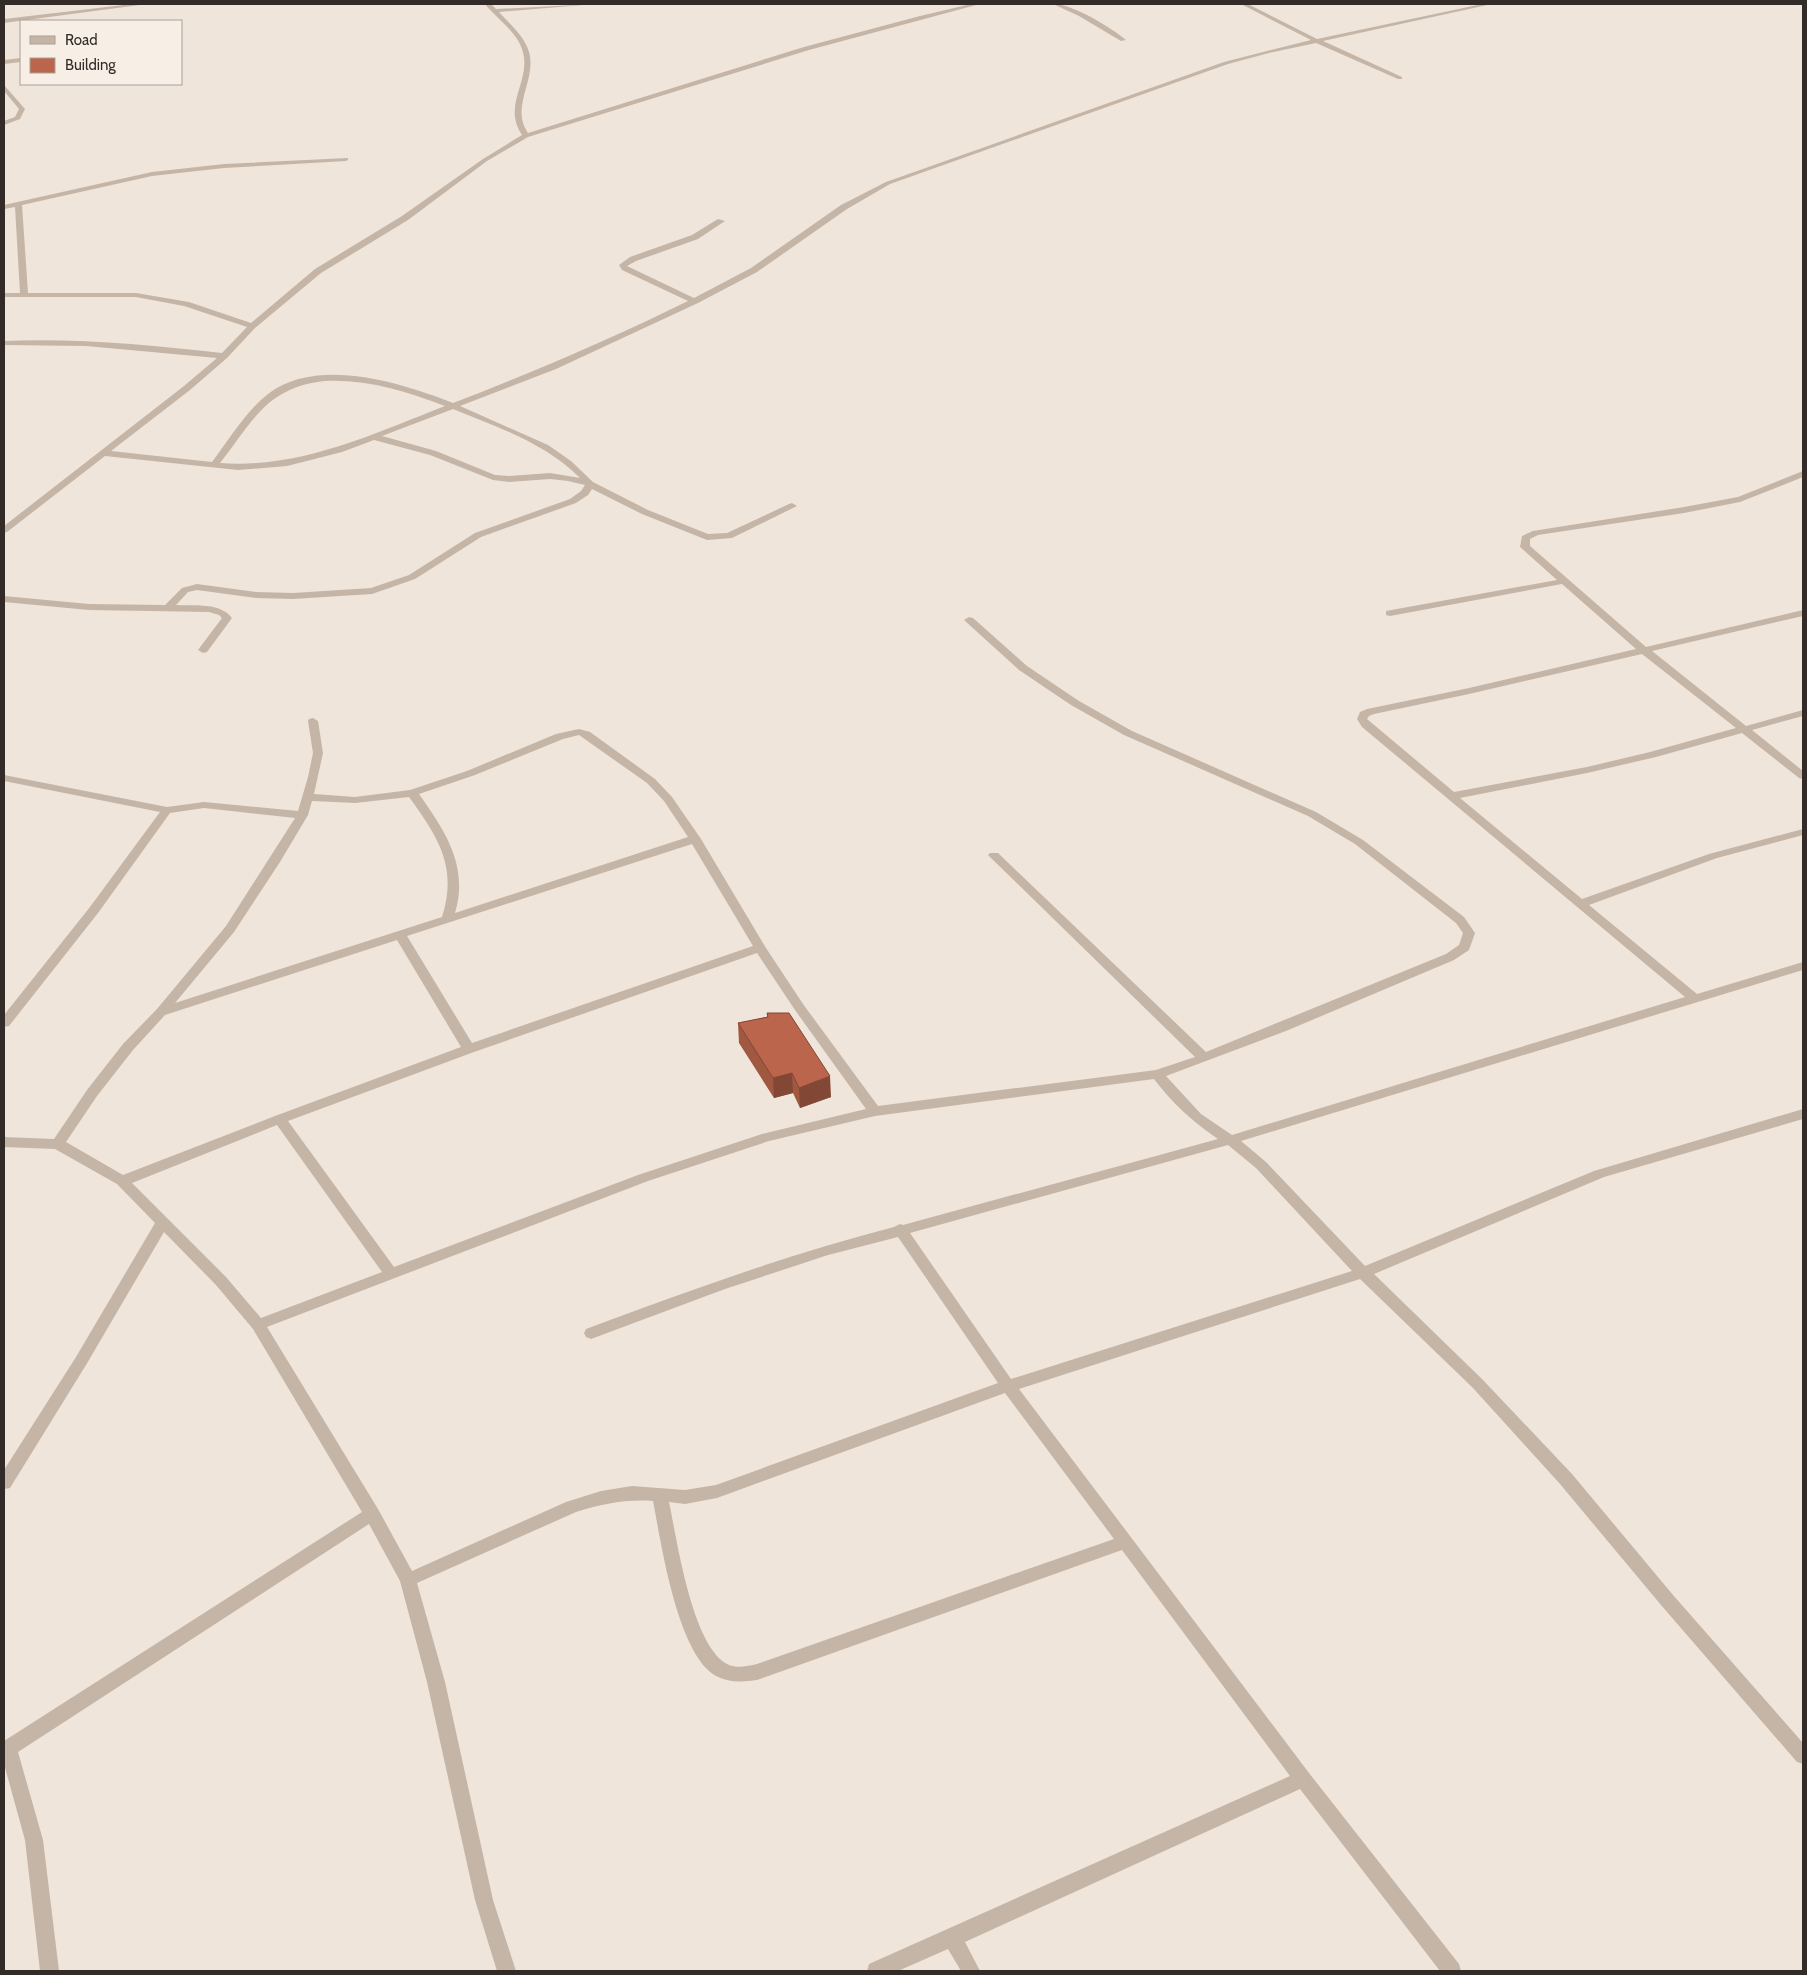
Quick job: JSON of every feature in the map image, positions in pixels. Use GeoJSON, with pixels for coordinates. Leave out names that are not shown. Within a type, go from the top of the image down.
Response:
{"type":"FeatureCollection","features":[{"type":"Feature","properties":{"kind":"street"},"geometry":{"type":"LineString","coordinates":[[4,21],[144,4]]}},
{"type":"Feature","properties":{"kind":"street"},"geometry":{"type":"LineString","coordinates":[[488,4],[510,28],[526,50],[527,70],[516,113],[518,129],[526,136]]}},
{"type":"Feature","properties":{"kind":"street"},"geometry":{"type":"LineString","coordinates":[[494,11],[592,4]]}},
{"type":"Feature","properties":{"kind":"street"},"geometry":{"type":"LineString","coordinates":[[4,530],[187,388],[224,356],[252,326],[318,271],[405,218],[506,146],[526,136],[816,45],[895,23],[977,4]]}},
{"type":"Feature","properties":{"kind":"street"},"geometry":{"type":"LineString","coordinates":[[1056,4],[1081,15],[1123,40]]}},
{"type":"Feature","properties":{"kind":"street"},"geometry":{"type":"LineString","coordinates":[[1244,4],[1315,40],[1400,78]]}},
{"type":"Feature","properties":{"kind":"street"},"geometry":{"type":"LineString","coordinates":[[101,453],[238,467],[287,463],[339,450],[553,368],[695,301],[754,270],[844,207],[888,183],[1226,63],[1315,40],[1489,4]]}},
{"type":"Feature","properties":{"kind":"street"},"geometry":{"type":"LineString","coordinates":[[55,15],[62,20]]}},
{"type":"Feature","properties":{"kind":"street"},"geometry":{"type":"LineString","coordinates":[[4,62],[20,60]]}},
{"type":"Feature","properties":{"kind":"street"},"geometry":{"type":"LineString","coordinates":[[4,87],[22,109],[18,118],[4,123]]}},
{"type":"Feature","properties":{"kind":"street"},"geometry":{"type":"LineString","coordinates":[[4,207],[102,183],[154,174],[209,168],[346,159]]}},
{"type":"Feature","properties":{"kind":"street"},"geometry":{"type":"LineString","coordinates":[[18,204],[24,295]]}},
{"type":"Feature","properties":{"kind":"street"},"geometry":{"type":"LineString","coordinates":[[695,301],[625,268],[623,264],[695,237],[721,221]]}},
{"type":"Feature","properties":{"kind":"street"},"geometry":{"type":"LineString","coordinates":[[4,295],[136,295],[186,304],[252,326]]}},
{"type":"Feature","properties":{"kind":"street"},"geometry":{"type":"LineString","coordinates":[[4,343],[32,342],[152,347],[224,356]]}},
{"type":"Feature","properties":{"kind":"street"},"geometry":{"type":"LineString","coordinates":[[214,465],[259,408],[272,395],[291,386],[316,379],[342,378],[370,381],[405,390],[454,406],[513,431],[553,452],[578,470],[590,484]]}},
{"type":"Feature","properties":{"kind":"street"},"geometry":{"type":"LineString","coordinates":[[374,437],[433,453],[493,478],[509,479],[550,476],[569,478],[590,484],[654,515],[707,537],[730,536],[792,506]]}},
{"type":"Feature","properties":{"kind":"street"},"geometry":{"type":"LineString","coordinates":[[1803,475],[1740,499],[1684,510],[1536,533],[1525,538],[1525,546],[1645,650],[1803,776]]}},
{"type":"Feature","properties":{"kind":"street"},"geometry":{"type":"LineString","coordinates":[[168,608],[185,590],[197,587],[256,595],[293,596],[347,594],[372,591],[394,585],[412,577],[478,535],[573,501],[585,493],[590,484]]}},
{"type":"Feature","properties":{"kind":"street"},"geometry":{"type":"LineString","coordinates":[[1390,613],[1565,581]]}},
{"type":"Feature","properties":{"kind":"street"},"geometry":{"type":"LineString","coordinates":[[4,599],[89,607],[209,609],[223,613],[227,618],[224,624],[203,650]]}},
{"type":"Feature","properties":{"kind":"street"},"geometry":{"type":"LineString","coordinates":[[1694,999],[1366,725],[1362,719],[1364,714],[1371,711],[1470,692],[1803,614]]}},
{"type":"Feature","properties":{"kind":"street"},"geometry":{"type":"LineString","coordinates":[[258,1325],[643,1178],[767,1137],[875,1111],[1157,1074],[1204,1058],[1450,957],[1465,946],[1469,933],[1460,920],[1359,842],[1312,814],[1128,733],[1074,703],[1023,668],[969,620]]}},
{"type":"Feature","properties":{"kind":"street"},"geometry":{"type":"LineString","coordinates":[[1451,796],[1586,770],[1652,755],[1803,713]]}},
{"type":"Feature","properties":{"kind":"street"},"geometry":{"type":"LineString","coordinates":[[58,1144],[92,1093],[128,1047],[161,1012],[230,929],[274,862],[302,815],[314,777],[318,753],[313,721]]}},
{"type":"Feature","properties":{"kind":"street"},"geometry":{"type":"LineString","coordinates":[[307,797],[355,800],[412,793],[471,773],[560,736],[579,732],[586,734],[650,780],[668,799],[695,839],[760,948],[799,1007],[875,1111]]}},
{"type":"Feature","properties":{"kind":"street"},"geometry":{"type":"LineString","coordinates":[[4,778],[167,810],[204,805],[302,815]]}},
{"type":"Feature","properties":{"kind":"street"},"geometry":{"type":"LineString","coordinates":[[412,793],[436,825],[453,865],[454,890],[447,919]]}},
{"type":"Feature","properties":{"kind":"street"},"geometry":{"type":"LineString","coordinates":[[4,1023],[94,910],[167,810]]}},
{"type":"Feature","properties":{"kind":"street"},"geometry":{"type":"LineString","coordinates":[[1580,904],[1713,856],[1803,832]]}},
{"type":"Feature","properties":{"kind":"street"},"geometry":{"type":"LineString","coordinates":[[161,1012],[695,839]]}},
{"type":"Feature","properties":{"kind":"street"},"geometry":{"type":"LineString","coordinates":[[994,855],[1204,1058]]}},
{"type":"Feature","properties":{"kind":"street"},"geometry":{"type":"LineString","coordinates":[[400,935],[469,1049]]}},
{"type":"Feature","properties":{"kind":"street"},"geometry":{"type":"LineString","coordinates":[[122,1181],[280,1119],[469,1049],[760,948]]}},
{"type":"Feature","properties":{"kind":"street"},"geometry":{"type":"LineString","coordinates":[[591,1333],[729,1282],[826,1250],[900,1229],[1003,1204],[1230,1140],[1803,966]]}},
{"type":"Feature","properties":{"kind":"street"},"geometry":{"type":"LineString","coordinates":[[1157,1074],[1172,1094],[1196,1117],[1230,1140],[1261,1166],[1363,1273],[1478,1384],[1566,1480],[1667,1600],[1803,1756]]}},
{"type":"Feature","properties":{"kind":"street"},"geometry":{"type":"LineString","coordinates":[[408,1580],[572,1507],[601,1498],[632,1493],[686,1497],[717,1491],[1008,1386],[1363,1273],[1599,1174],[1803,1114]]}},
{"type":"Feature","properties":{"kind":"street"},"geometry":{"type":"LineString","coordinates":[[280,1119],[391,1274]]}},
{"type":"Feature","properties":{"kind":"street"},"geometry":{"type":"LineString","coordinates":[[4,1142],[58,1144],[122,1181],[221,1281],[258,1325],[372,1514],[408,1580],[436,1682],[484,1900],[507,1971]]}},
{"type":"Feature","properties":{"kind":"street"},"geometry":{"type":"LineString","coordinates":[[4,1483],[81,1361],[163,1222]]}},
{"type":"Feature","properties":{"kind":"street"},"geometry":{"type":"LineString","coordinates":[[900,1229],[1008,1386],[1303,1779],[1452,1971]]}},
{"type":"Feature","properties":{"kind":"street"},"geometry":{"type":"LineString","coordinates":[[660,1495],[690,1624],[704,1654],[718,1668],[735,1675],[758,1672],[1126,1542]]}},
{"type":"Feature","properties":{"kind":"street"},"geometry":{"type":"LineString","coordinates":[[48,1971],[34,1840],[6,1750],[372,1514]]}},
{"type":"Feature","properties":{"kind":"street"},"geometry":{"type":"LineString","coordinates":[[876,1971],[1303,1779]]}},
{"type":"Feature","properties":{"kind":"street"},"geometry":{"type":"LineString","coordinates":[[952,1938],[971,1971]]}},
{"type":"Feature","properties":{"kind":"building"},"geometry":{"type":"Polygon","coordinates":[[[767,1013],[789,1013],[830,1076],[799,1088],[792,1073],[773,1078],[738,1023],[768,1017],[767,1013]]]}}]}
